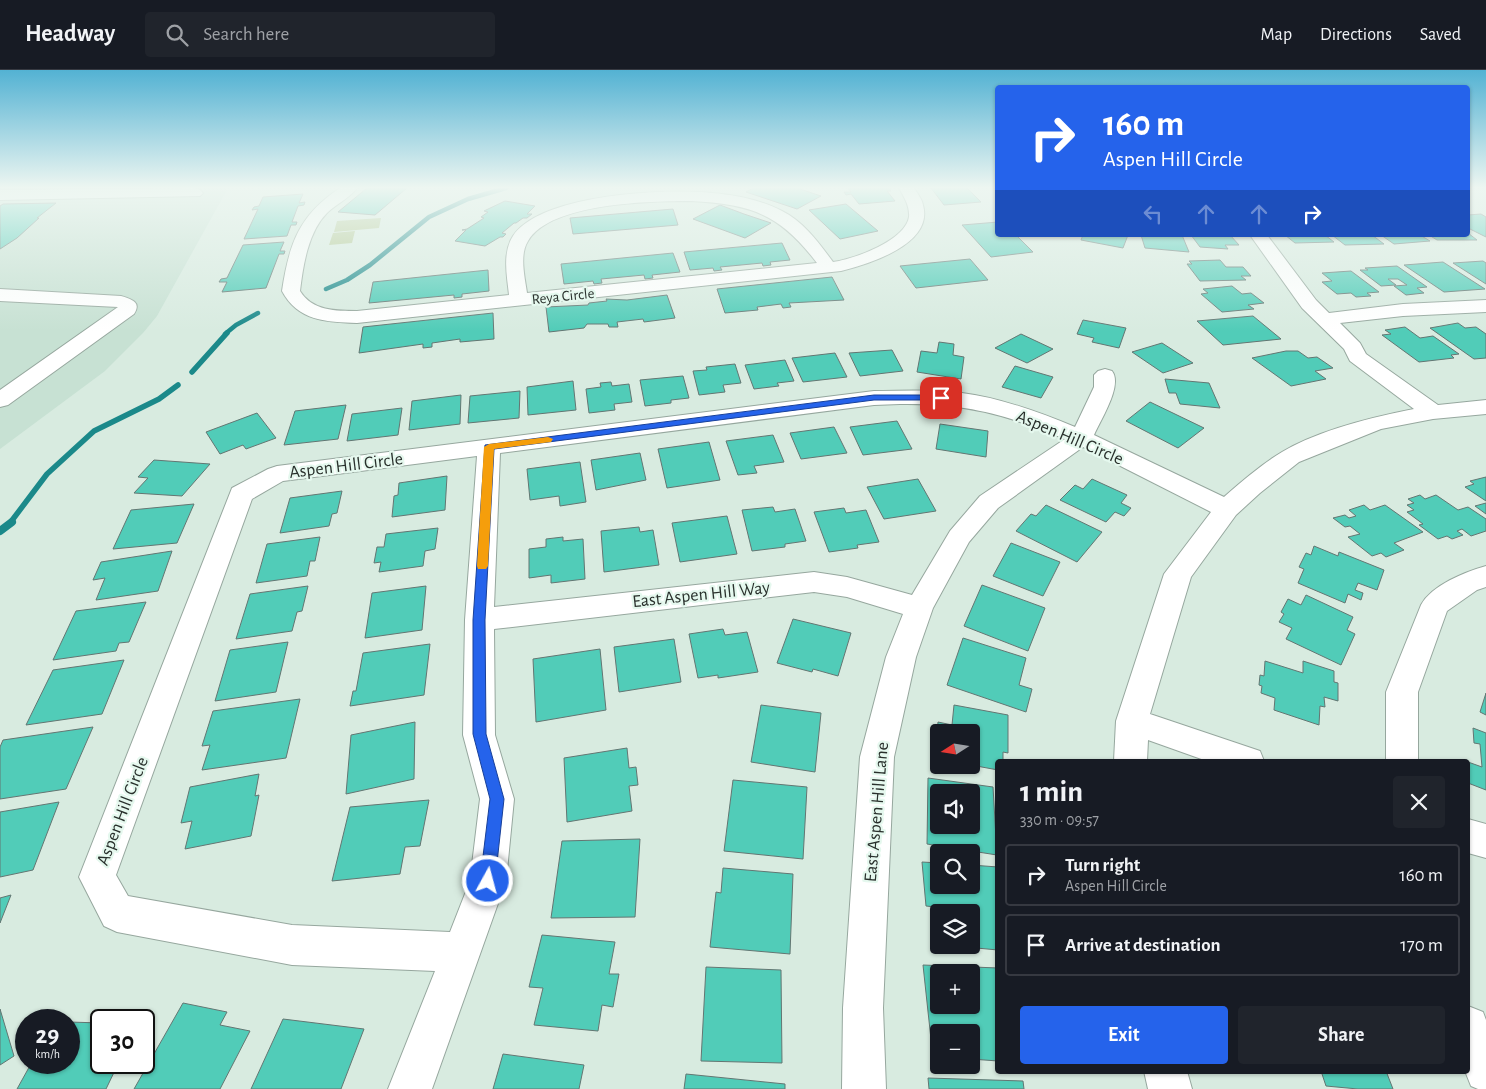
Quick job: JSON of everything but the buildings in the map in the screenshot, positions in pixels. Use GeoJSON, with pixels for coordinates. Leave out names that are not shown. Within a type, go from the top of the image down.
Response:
{"type":"FeatureCollection","features":[{"type":"Feature","properties":{"kind":"street","name":"Reya Circle"},"geometry":{"type":"LineString","coordinates":[[307,236],[291,285],[291,291],[298,304],[316,313],[357,318],[829,268],[852,263],[882,252],[894,246],[906,236]]}},
{"type":"Feature","properties":{"kind":"street"},"geometry":{"type":"LineString","coordinates":[[519,301],[515,258],[522,236]]}},
{"type":"Feature","properties":{"kind":"street"},"geometry":{"type":"LineString","coordinates":[[803,236],[829,268]]}},
{"type":"Feature","properties":{"kind":"street"},"geometry":{"type":"LineString","coordinates":[[1259,237],[1309,304],[1353,347],[1357,358],[1445,410]]}},
{"type":"Feature","properties":{"kind":"street"},"geometry":{"type":"LineString","coordinates":[[0,295],[121,302],[128,304],[127,310],[0,400]]}},
{"type":"Feature","properties":{"kind":"street"},"geometry":{"type":"LineString","coordinates":[[1324,319],[1403,310],[1486,306]]}},
{"type":"Feature","properties":{"kind":"street"},"geometry":{"type":"LineString","coordinates":[[1082,438],[1105,388],[1105,375]]}},
{"type":"Feature","properties":{"kind":"street","name":"Aspen Hill Circle"},"geometry":{"type":"LineString","coordinates":[[461,952],[292,944],[116,913],[97,877],[241,494],[277,474],[874,398],[941,398],[975,402],[1028,416],[1082,438],[1227,509]]}},
{"type":"Feature","properties":{"kind":"street"},"geometry":{"type":"LineString","coordinates":[[1131,759],[1132,721],[1178,574],[1227,509],[1251,487],[1291,457],[1327,441],[1375,423],[1445,410],[1486,407]]}},
{"type":"Feature","properties":{"kind":"street","name":"East Aspen Hill Lane"},"geometry":{"type":"LineString","coordinates":[[864,1089],[863,1008],[877,757],[901,657],[919,608],[959,537],[989,502],[1082,438]]}},
{"type":"Feature","properties":{"kind":"street"},"geometry":{"type":"LineString","coordinates":[[410,1089],[488,881],[497,799],[479,734],[479,620],[489,447]]}},
{"type":"Feature","properties":{"kind":"street"},"geometry":{"type":"LineString","coordinates":[[1402,759],[1402,692],[1435,605],[1467,583],[1486,576]]}},
{"type":"Feature","properties":{"kind":"street","name":"East Aspen Hill Way"},"geometry":{"type":"LineString","coordinates":[[479,620],[814,582],[847,587],[919,608]]}},
{"type":"Feature","properties":{"kind":"street"},"geometry":{"type":"LineString","coordinates":[[1132,721],[1242,759]]}},
{"type":"Feature","properties":{"kind":"street"},"geometry":{"type":"LineString","coordinates":[[1470,837],[1486,842]]}},
{"type":"Feature","properties":{"kind":"street"},"geometry":{"type":"LineString","coordinates":[[1470,1032],[1486,1071]]}},
{"type":"Feature","properties":{"kind":"street"},"geometry":{"type":"LineString","coordinates":[[1166,1074],[1170,1089]]}},
{"type":"Feature","properties":{"kind":"shaded area"},"geometry":{"type":"Polygon","coordinates":[[[0,236],[202,236],[157,316],[143,333],[105,371],[0,449],[0,236]]]}},
{"type":"Feature","properties":{"kind":"green space"},"geometry":{"type":"Polygon","coordinates":[[[332,236],[354,236],[352,243],[329,245],[332,236]]]}},
{"type":"Feature","properties":{"kind":"waterway"},"geometry":{"type":"LineString","coordinates":[[326,289],[347,280],[370,265],[406,236]]}},
{"type":"Feature","properties":{"kind":"waterway"},"geometry":{"type":"LineString","coordinates":[[225,334],[236,325],[258,313]]}},
{"type":"Feature","properties":{"kind":"waterway"},"geometry":{"type":"LineString","coordinates":[[192,372],[227,333]]}},
{"type":"Feature","properties":{"kind":"waterway"},"geometry":{"type":"LineString","coordinates":[[10,523],[47,474],[94,431],[159,399],[178,385]]}},
{"type":"Feature","properties":{"kind":"waterway"},"geometry":{"type":"LineString","coordinates":[[0,531],[12,522]]}},
{"type":"Feature","properties":{"kind":"slow traffic"},"geometry":{"type":"LineString","coordinates":[[482,566],[489,447],[548,439]]}},
{"type":"Feature","properties":{"kind":"route"},"geometry":{"type":"LineString","coordinates":[[488,881],[497,799],[479,734],[479,620],[489,447],[874,398],[941,398]]}}]}
